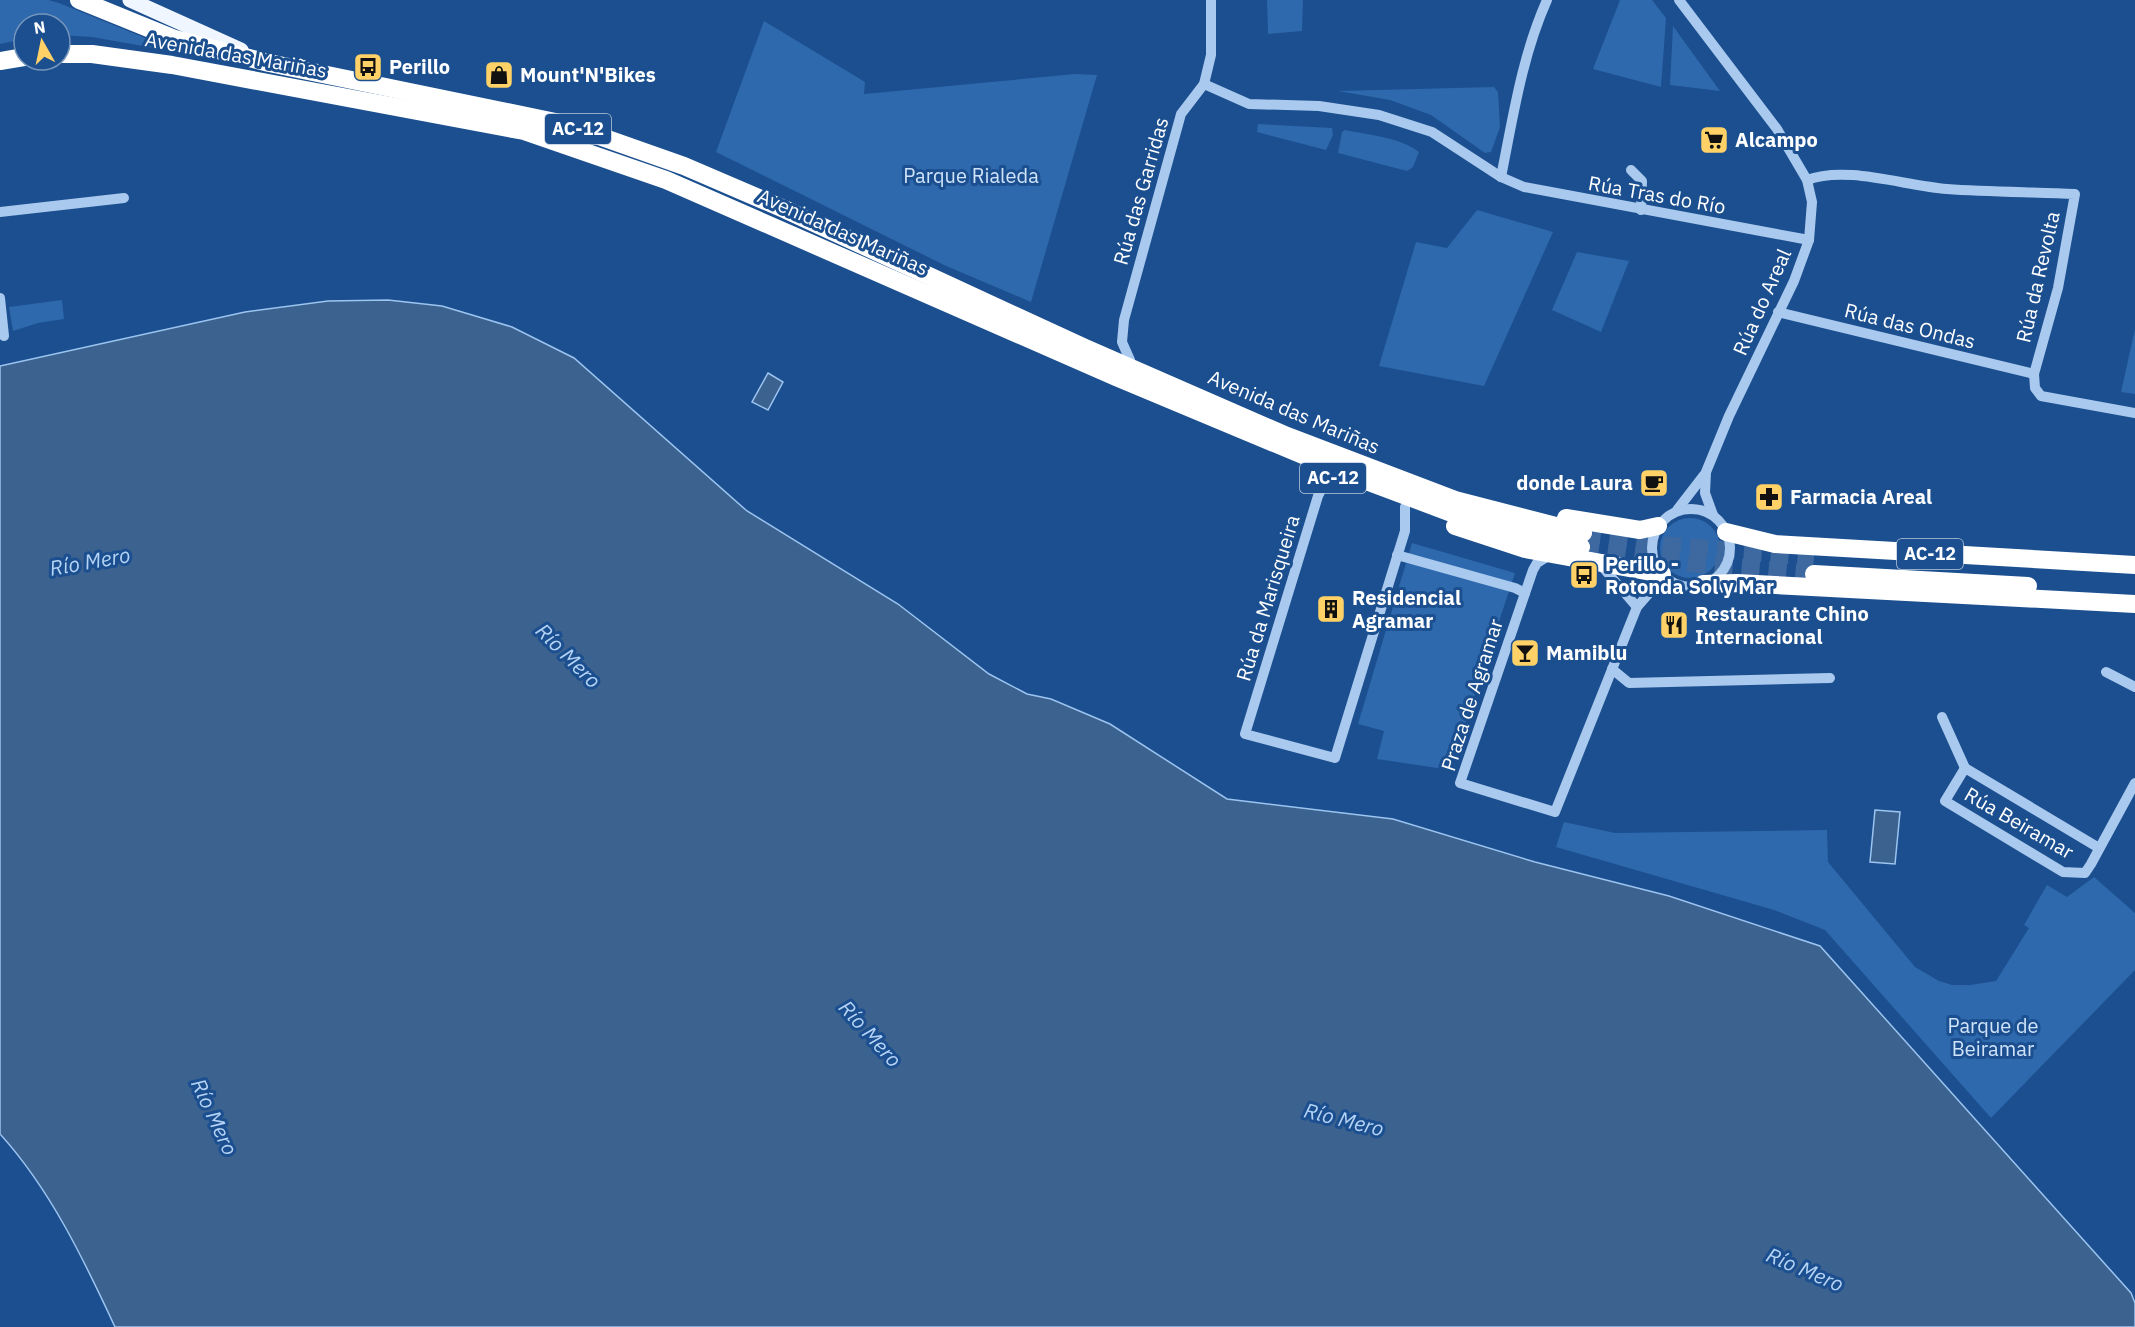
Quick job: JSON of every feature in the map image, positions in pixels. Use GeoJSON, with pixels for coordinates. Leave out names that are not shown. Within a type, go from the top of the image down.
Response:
{"type":"FeatureCollection","features":[{"type":"Feature","properties":{"kind":"highway","name":"Avenida das Mariñas"},"geometry":{"type":"LineString","coordinates":[[72,54],[110,56],[172,65],[524,131],[666,180],[1353,476],[1449,512],[1582,540],[1401,481],[1260,424],[684,166],[565,124],[268,63],[175,39],[79,0]]}},
{"type":"Feature","properties":{"kind":"highway","name":"AC-12"},"geometry":{"type":"LineString","coordinates":[[1052,332],[1130,360],[1442,486],[1591,524],[1640,530],[1658,526]]}},
{"type":"Feature","properties":{"kind":"highway","name":"AC-12"},"geometry":{"type":"LineString","coordinates":[[1020,334],[1113,383],[1306,469],[1405,507],[1490,538],[1550,554],[1663,575]]}},
{"type":"Feature","properties":{"kind":"highway","name":"AC-12"},"geometry":{"type":"LineString","coordinates":[[1726,532],[1775,544],[2135,565]]}},
{"type":"Feature","properties":{"kind":"highway","name":"AC-12"},"geometry":{"type":"LineString","coordinates":[[2135,576],[1814,566],[2135,592]]}},
{"type":"Feature","properties":{"kind":"highway","name":"AC-12"},"geometry":{"type":"LineString","coordinates":[[1703,584],[1737,583],[2135,604]]}},
{"type":"Feature","properties":{"kind":"main road"},"geometry":{"type":"LineString","coordinates":[[130,0],[268,63]]}},
{"type":"Feature","properties":{"kind":"street","name":"Rúa das Garridas"},"geometry":{"type":"LineString","coordinates":[[1130,360],[1122,342],[1124,320],[1181,114],[1204,84],[1211,55],[1211,0]]}},
{"type":"Feature","properties":{"kind":"street"},"geometry":{"type":"LineString","coordinates":[[1501,177],[1523,68],[1533,32],[1547,0]]}},
{"type":"Feature","properties":{"kind":"street","name":"Rúa do Areal"},"geometry":{"type":"LineString","coordinates":[[1675,512],[1688,499],[1706,472],[1729,416],[1794,281],[1809,240],[1812,202],[1807,180],[1777,129],[1679,0]]}},
{"type":"Feature","properties":{"kind":"street","name":"Rúa Tras do Río"},"geometry":{"type":"LineString","coordinates":[[1204,84],[1249,104],[1319,106],[1379,115],[1432,132],[1501,177],[1524,188],[1809,240]]}},
{"type":"Feature","properties":{"kind":"street"},"geometry":{"type":"LineString","coordinates":[[1631,170],[1642,182],[1641,210]]}},
{"type":"Feature","properties":{"kind":"street","name":"Rúa da Revolta"},"geometry":{"type":"LineString","coordinates":[[1807,180],[1819,175],[1842,175],[1947,189],[2075,194],[2058,288],[2034,374],[2034,388],[2041,396],[2135,413]]}},
{"type":"Feature","properties":{"kind":"street"},"geometry":{"type":"LineString","coordinates":[[0,212],[124,198]]}},
{"type":"Feature","properties":{"kind":"street"},"geometry":{"type":"LineString","coordinates":[[0,298],[4,336]]}},
{"type":"Feature","properties":{"kind":"street","name":"Rúa das Ondas"},"geometry":{"type":"LineString","coordinates":[[1778,312],[2034,374]]}},
{"type":"Feature","properties":{"kind":"street","name":"Rúa do Areal"},"geometry":{"type":"LineString","coordinates":[[1706,472],[1706,502],[1713,515]]}},
{"type":"Feature","properties":{"kind":"street","name":"Rúa da Marisqueira"},"geometry":{"type":"LineString","coordinates":[[1333,478],[1323,486],[1318,496],[1245,734],[1335,759],[1397,555]]}},
{"type":"Feature","properties":{"kind":"street"},"geometry":{"type":"LineString","coordinates":[[1405,507],[1407,521],[1397,555],[1515,588],[1525,593]]}},
{"type":"Feature","properties":{"kind":"street"},"geometry":{"type":"LineString","coordinates":[[1694,509],[1713,515],[1726,532],[1730,547],[1726,563],[1717,576],[1703,584],[1682,585],[1663,575],[1652,553],[1653,539],[1658,526],[1675,512],[1694,509]]}},
{"type":"Feature","properties":{"kind":"street","name":"Praza de Agramar"},"geometry":{"type":"LineString","coordinates":[[1550,554],[1537,563],[1525,593],[1460,783],[1555,812],[1612,669]]}},
{"type":"Feature","properties":{"kind":"street"},"geometry":{"type":"LineString","coordinates":[[1600,564],[1637,608]]}},
{"type":"Feature","properties":{"kind":"street"},"geometry":{"type":"LineString","coordinates":[[1663,575],[1637,608],[1612,669],[1629,683],[1830,678]]}},
{"type":"Feature","properties":{"kind":"street"},"geometry":{"type":"LineString","coordinates":[[2106,672],[2135,687]]}},
{"type":"Feature","properties":{"kind":"street","name":"Rúa Beiramar"},"geometry":{"type":"LineString","coordinates":[[1942,717],[1965,768],[2098,848]]}},
{"type":"Feature","properties":{"kind":"street","name":"Rúa Beiramar"},"geometry":{"type":"LineString","coordinates":[[1965,768],[1945,801],[2063,872],[2085,873],[2135,783]]}},
{"type":"Feature","properties":{"kind":"green space"},"geometry":{"type":"Polygon","coordinates":[[[0,0],[48,0],[182,53],[92,37],[72,36],[72,12],[12,12],[12,42],[0,44],[0,0]]]}},
{"type":"Feature","properties":{"kind":"green space"},"geometry":{"type":"Polygon","coordinates":[[[1267,0],[1303,0],[1302,31],[1268,34],[1267,0]]]}},
{"type":"Feature","properties":{"kind":"green space"},"geometry":{"type":"Polygon","coordinates":[[[1620,0],[1652,0],[1666,18],[1661,87],[1593,69],[1620,0]]]}},
{"type":"Feature","properties":{"kind":"green space","name":"Parque Rialeda"},"geometry":{"type":"Polygon","coordinates":[[[764,21],[865,82],[864,94],[1075,74],[1097,75],[1031,302],[944,265],[716,152],[764,21]]]}},
{"type":"Feature","properties":{"kind":"green space"},"geometry":{"type":"Polygon","coordinates":[[[1673,26],[1720,91],[1670,85],[1673,26]]]}},
{"type":"Feature","properties":{"kind":"green space"},"geometry":{"type":"Polygon","coordinates":[[[1494,87],[1498,92],[1500,127],[1491,152],[1485,153],[1431,115],[1390,100],[1338,91],[1494,87]]]}},
{"type":"Feature","properties":{"kind":"green space"},"geometry":{"type":"Polygon","coordinates":[[[1258,124],[1332,128],[1333,135],[1326,150],[1257,132],[1258,124]]]}},
{"type":"Feature","properties":{"kind":"green space"},"geometry":{"type":"Polygon","coordinates":[[[1345,130],[1384,137],[1411,147],[1419,152],[1413,167],[1407,171],[1338,153],[1342,132],[1345,130]]]}},
{"type":"Feature","properties":{"kind":"green space"},"geometry":{"type":"Polygon","coordinates":[[[1477,210],[1553,232],[1484,386],[1379,366],[1416,242],[1447,248],[1477,210]]]}},
{"type":"Feature","properties":{"kind":"green space"},"geometry":{"type":"Polygon","coordinates":[[[1577,252],[1629,261],[1601,332],[1552,310],[1577,252]]]}},
{"type":"Feature","properties":{"kind":"green space"},"geometry":{"type":"Polygon","coordinates":[[[62,300],[64,319],[38,323],[13,331],[9,307],[62,300]]]}},
{"type":"Feature","properties":{"kind":"green space"},"geometry":{"type":"Polygon","coordinates":[[[2135,329],[2135,394],[2121,392],[2135,329]]]}},
{"type":"Feature","properties":{"kind":"green space"},"geometry":{"type":"Polygon","coordinates":[[[1684,518],[1696,518],[1712,526],[1718,536],[1720,548],[1718,560],[1712,570],[1696,578],[1684,578],[1668,570],[1660,554],[1660,542],[1668,526],[1684,518]]]}},
{"type":"Feature","properties":{"kind":"green space"},"geometry":{"type":"Polygon","coordinates":[[[1412,543],[1515,573],[1452,764],[1437,768],[1377,759],[1384,731],[1358,724],[1412,543]]]}},
{"type":"Feature","properties":{"kind":"green space","name":"Parque de Beiramar"},"geometry":{"type":"Polygon","coordinates":[[[1564,822],[1615,833],[1827,830],[1828,862],[1915,967],[1939,981],[1952,985],[1996,981],[2029,928],[2024,925],[2047,885],[2067,897],[2094,877],[2135,913],[2135,970],[1991,1118],[1825,930],[1774,910],[1556,847],[1564,822]]]}},
{"type":"Feature","properties":{"kind":"water","name":"Río Mero"},"geometry":{"type":"Polygon","coordinates":[[[388,300],[442,306],[512,327],[574,358],[747,511],[898,604],[989,674],[1027,694],[1051,699],[1110,724],[1227,799],[1393,819],[1535,862],[1669,896],[1820,946],[2131,1293],[2135,1303],[2135,1327],[115,1327],[65,1226],[35,1178],[0,1134],[0,366],[245,312],[328,301],[388,300]]]}},
{"type":"Feature","properties":{"kind":"water"},"geometry":{"type":"Polygon","coordinates":[[[768,373],[783,382],[768,410],[752,402],[768,373]]]}},
{"type":"Feature","properties":{"kind":"water"},"geometry":{"type":"Polygon","coordinates":[[[1875,810],[1900,812],[1895,864],[1870,862],[1875,810]]]}},
{"type":"Feature","properties":{"kind":"tunnel"},"geometry":{"type":"LineString","coordinates":[[1583,533],[1670,546],[1814,557]]}},
{"type":"Feature","properties":{"kind":"tunnel"},"geometry":{"type":"LineString","coordinates":[[1581,547],[1705,565],[1814,574]]}},
{"type":"Feature","properties":{"kind":"place","name":"Perillo"},"geometry":{"type":"Point","coordinates":[368,67]}},
{"type":"Feature","properties":{"kind":"place","name":"Mount'N'Bikes"},"geometry":{"type":"Point","coordinates":[499,75]}},
{"type":"Feature","properties":{"kind":"place","name":"Alcampo"},"geometry":{"type":"Point","coordinates":[1714,140]}},
{"type":"Feature","properties":{"kind":"place","name":"donde Laura"},"geometry":{"type":"Point","coordinates":[1654,483]}},
{"type":"Feature","properties":{"kind":"place","name":"Farmacia Areal"},"geometry":{"type":"Point","coordinates":[1769,497]}},
{"type":"Feature","properties":{"kind":"place","name":"Perillo - Rotonda Sol y Mar"},"geometry":{"type":"Point","coordinates":[1584,575]}},
{"type":"Feature","properties":{"kind":"place","name":"Residencial Agramar"},"geometry":{"type":"Point","coordinates":[1331,609]}},
{"type":"Feature","properties":{"kind":"place","name":"Restaurante Chino Internacional"},"geometry":{"type":"Point","coordinates":[1674,625]}},
{"type":"Feature","properties":{"kind":"place","name":"Mamiblu"},"geometry":{"type":"Point","coordinates":[1525,653]}}]}
